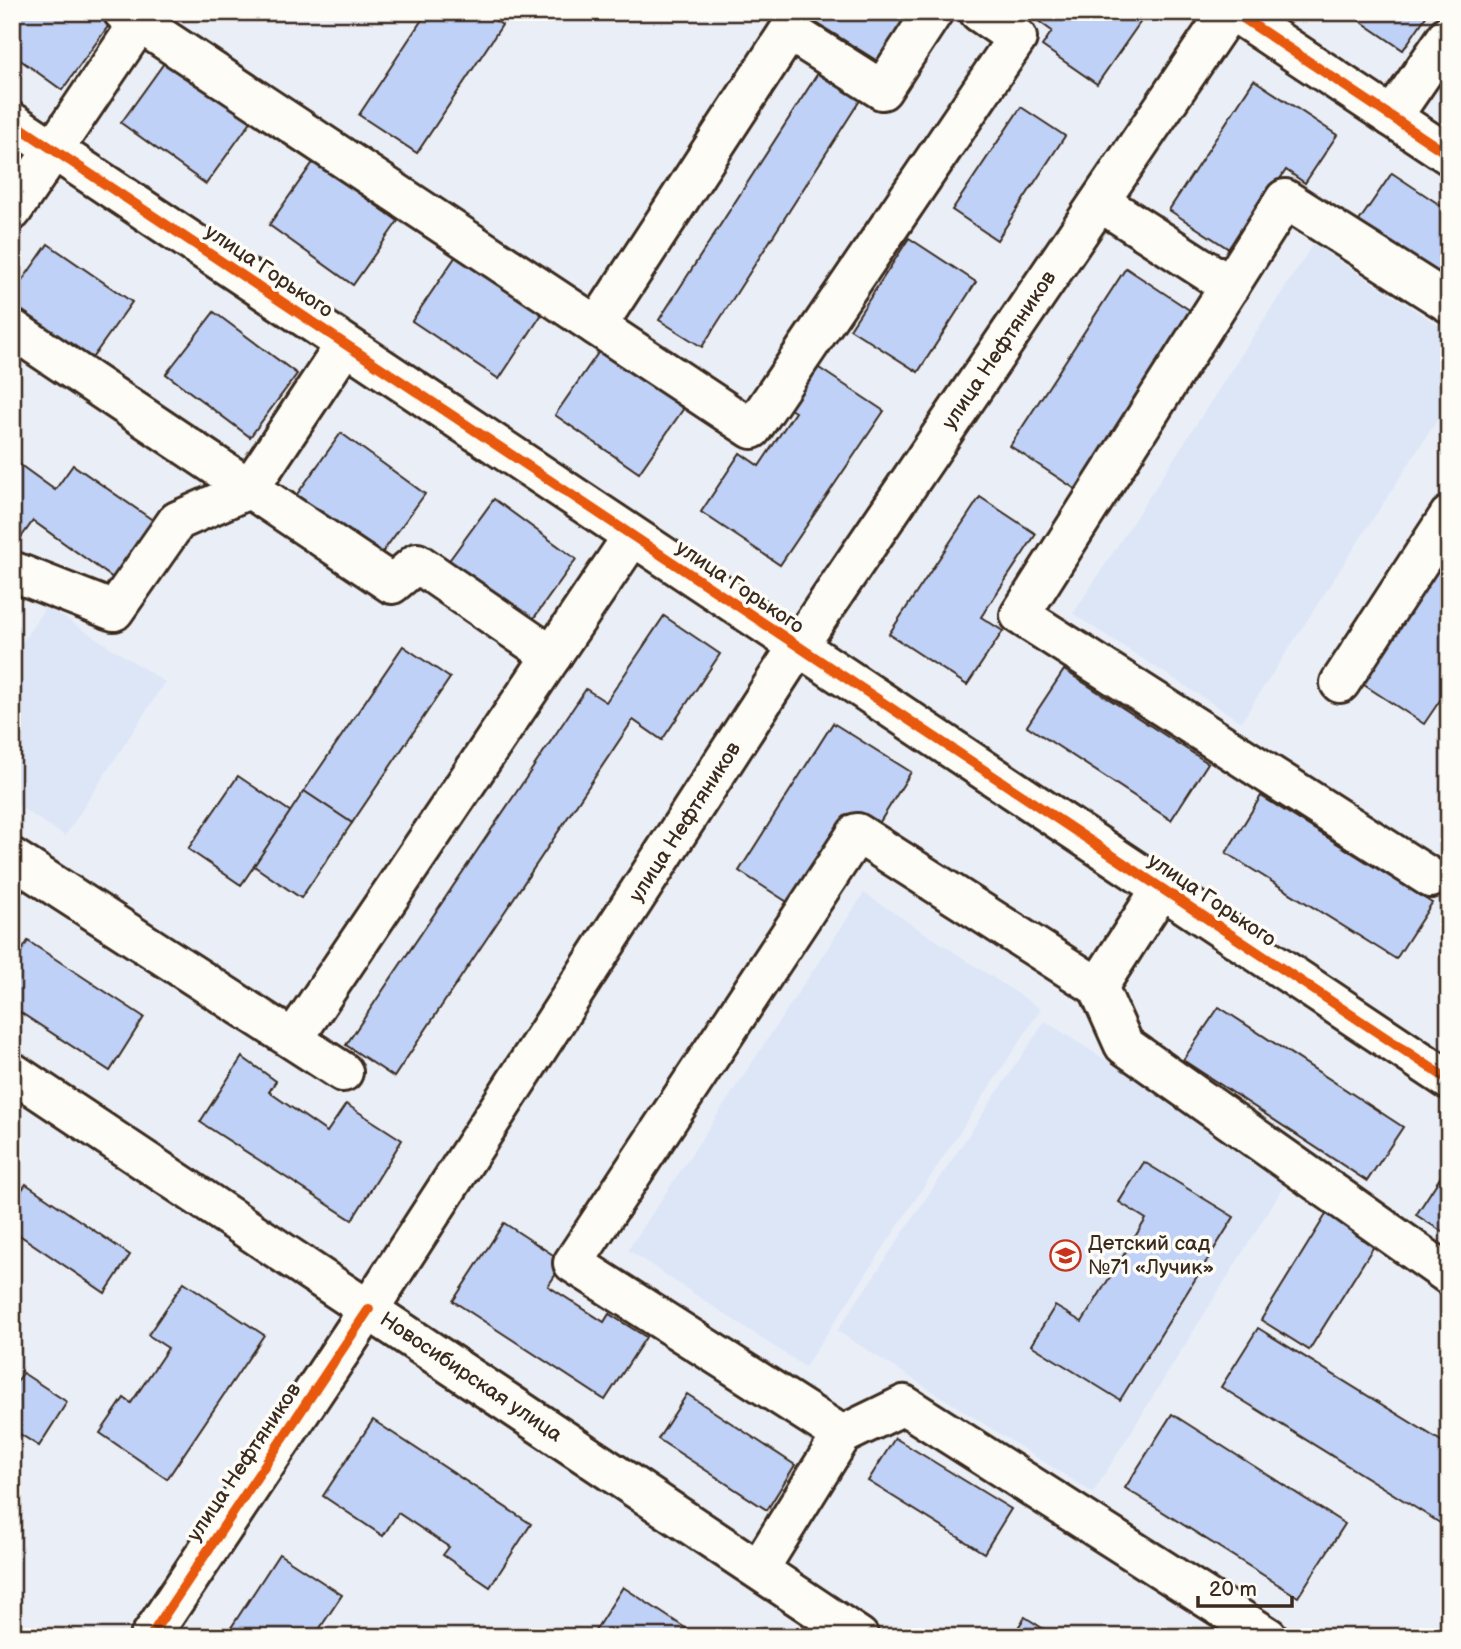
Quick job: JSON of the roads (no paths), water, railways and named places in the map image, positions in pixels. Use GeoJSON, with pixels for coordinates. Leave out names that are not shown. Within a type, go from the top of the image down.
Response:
{"type":"FeatureCollection","features":[{"type":"Feature","properties":{"kind":"main road"},"geometry":{"type":"LineString","coordinates":[[597,326],[789,31],[882,90],[933,12]]}},
{"type":"Feature","properties":{"kind":"main road"},"geometry":{"type":"LineString","coordinates":[[12,211],[53,149],[131,18],[752,429],[1017,38],[979,12]]}},
{"type":"Feature","properties":{"kind":"main road","name":"улица Нефтяников"},"geometry":{"type":"LineString","coordinates":[[150,1637],[369,1309],[797,649],[1228,12]]}},
{"type":"Feature","properties":{"kind":"main road"},"geometry":{"type":"LineString","coordinates":[[1234,12],[1449,155]]}},
{"type":"Feature","properties":{"kind":"main road"},"geometry":{"type":"LineString","coordinates":[[1392,117],[1449,34]]}},
{"type":"Feature","properties":{"kind":"main road","name":"улица Горького"},"geometry":{"type":"LineString","coordinates":[[12,122],[797,649],[1449,1080]]}},
{"type":"Feature","properties":{"kind":"main road"},"geometry":{"type":"LineString","coordinates":[[1431,878],[1020,615],[1285,199],[1449,303]]}},
{"type":"Feature","properties":{"kind":"main road"},"geometry":{"type":"LineString","coordinates":[[1100,202],[1230,286]]}},
{"type":"Feature","properties":{"kind":"main road"},"geometry":{"type":"LineString","coordinates":[[12,329],[392,584],[417,563],[552,656]]}},
{"type":"Feature","properties":{"kind":"main road"},"geometry":{"type":"LineString","coordinates":[[12,571],[114,611],[177,521],[249,489],[345,345]]}},
{"type":"Feature","properties":{"kind":"main road"},"geometry":{"type":"LineString","coordinates":[[1340,683],[1449,516]]}},
{"type":"Feature","properties":{"kind":"main road"},"geometry":{"type":"LineString","coordinates":[[293,1038],[632,537]]}},
{"type":"Feature","properties":{"kind":"main road"},"geometry":{"type":"LineString","coordinates":[[842,1435],[573,1264],[857,833],[1098,987],[1124,1045],[1449,1275]]}},
{"type":"Feature","properties":{"kind":"main road"},"geometry":{"type":"LineString","coordinates":[[12,858],[343,1072]]}},
{"type":"Feature","properties":{"kind":"main road"},"geometry":{"type":"LineString","coordinates":[[1098,987],[1161,889]]}},
{"type":"Feature","properties":{"kind":"main road","name":"Новосибирская улица"},"geometry":{"type":"LineString","coordinates":[[12,1073],[758,1569],[836,1630]]}},
{"type":"Feature","properties":{"kind":"main road"},"geometry":{"type":"LineString","coordinates":[[758,1569],[842,1435],[904,1405],[1268,1637]]}},
{"type":"Feature","properties":{"kind":"place","name":"Детский сад №71 «Лучик»"},"geometry":{"type":"Point","coordinates":[1065,1255]}}]}
